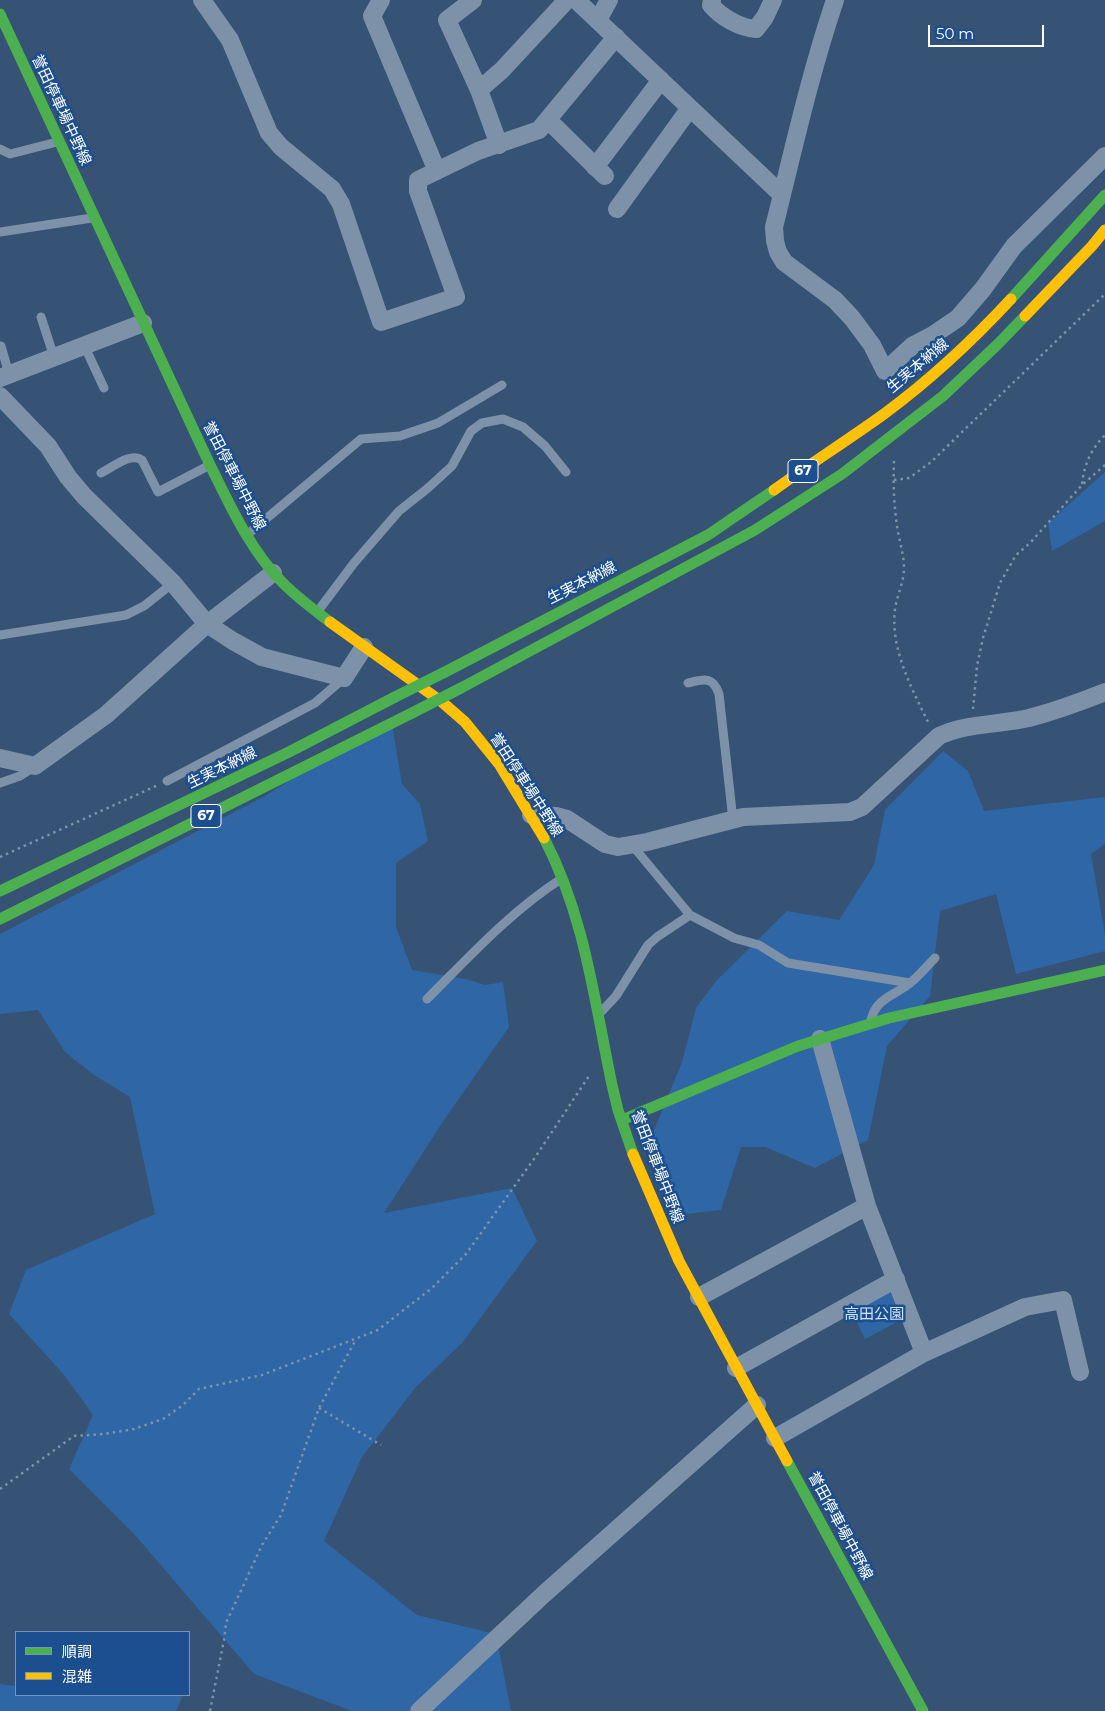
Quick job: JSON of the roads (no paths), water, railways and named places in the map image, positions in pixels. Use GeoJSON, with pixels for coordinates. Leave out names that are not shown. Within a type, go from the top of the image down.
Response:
{"type":"FeatureCollection","features":[{"type":"Feature","properties":{"kind":"main road","name":"誉田停車場中野線"},"geometry":{"type":"LineString","coordinates":[[0,14],[143,323],[210,465],[246,536],[274,573],[293,592],[364,647],[452,710],[476,734],[531,815],[563,878],[574,907],[584,944],[605,1052],[622,1120],[645,1187],[698,1298],[923,1711]]}},
{"type":"Feature","properties":{"kind":"main road","name":"生実本納線"},"geometry":{"type":"LineString","coordinates":[[0,891],[289,752],[708,536],[885,413],[936,372],[983,329],[1063,244],[1105,195]]}},
{"type":"Feature","properties":{"kind":"main road","name":"67"},"geometry":{"type":"LineString","coordinates":[[0,919],[461,688],[756,530],[842,474],[943,396],[998,344],[1105,230]]}},
{"type":"Feature","properties":{"kind":"main road"},"geometry":{"type":"LineString","coordinates":[[622,1120],[798,1046],[820,1039],[889,1018],[1105,970]]}},
{"type":"Feature","properties":{"kind":"street"},"geometry":{"type":"LineString","coordinates":[[202,0],[230,40],[268,133],[281,147],[332,189],[341,204],[381,322],[456,297],[418,191],[418,180],[478,152],[539,130],[616,37]]}},
{"type":"Feature","properties":{"kind":"street"},"geometry":{"type":"LineString","coordinates":[[381,0],[372,16],[437,171]]}},
{"type":"Feature","properties":{"kind":"street"},"geometry":{"type":"LineString","coordinates":[[473,0],[447,20],[479,90],[499,145]]}},
{"type":"Feature","properties":{"kind":"street"},"geometry":{"type":"LineString","coordinates":[[479,90],[502,70],[567,0]]}},
{"type":"Feature","properties":{"kind":"street"},"geometry":{"type":"LineString","coordinates":[[576,0],[782,195]]}},
{"type":"Feature","properties":{"kind":"street"},"geometry":{"type":"LineString","coordinates":[[598,20],[609,0]]}},
{"type":"Feature","properties":{"kind":"street"},"geometry":{"type":"LineString","coordinates":[[712,0],[711,4],[717,12],[746,28],[756,29],[765,17],[773,0]]}},
{"type":"Feature","properties":{"kind":"street"},"geometry":{"type":"LineString","coordinates":[[835,0],[822,38],[774,227],[775,241],[778,252],[784,262],[835,300],[852,318],[872,345],[885,371],[912,346],[933,335],[958,318],[1014,246],[1105,156]]}},
{"type":"Feature","properties":{"kind":"street"},"geometry":{"type":"LineString","coordinates":[[548,120],[600,171],[661,80]]}},
{"type":"Feature","properties":{"kind":"street"},"geometry":{"type":"LineString","coordinates":[[617,209],[690,108]]}},
{"type":"Feature","properties":{"kind":"street"},"geometry":{"type":"LineString","coordinates":[[4,376],[143,323]]}},
{"type":"Feature","properties":{"kind":"street"},"geometry":{"type":"LineString","coordinates":[[0,396],[48,446],[68,477],[84,496],[173,583],[207,624],[262,657],[344,678],[364,647]]}},
{"type":"Feature","properties":{"kind":"street"},"geometry":{"type":"LineString","coordinates":[[0,758],[35,766],[106,715],[207,624],[274,573]]}},
{"type":"Feature","properties":{"kind":"street"},"geometry":{"type":"LineString","coordinates":[[531,815],[556,816],[567,819],[605,844],[618,847],[743,817],[850,812],[862,807],[936,738],[951,730],[1028,718],[1078,703],[1105,692]]}},
{"type":"Feature","properties":{"kind":"street"},"geometry":{"type":"LineString","coordinates":[[820,1039],[867,1206],[924,1353]]}},
{"type":"Feature","properties":{"kind":"street"},"geometry":{"type":"LineString","coordinates":[[698,1298],[867,1206]]}},
{"type":"Feature","properties":{"kind":"street"},"geometry":{"type":"LineString","coordinates":[[736,1368],[896,1279]]}},
{"type":"Feature","properties":{"kind":"street"},"geometry":{"type":"LineString","coordinates":[[775,1438],[924,1353],[1025,1307],[1063,1300],[1080,1372]]}},
{"type":"Feature","properties":{"kind":"street"},"geometry":{"type":"LineString","coordinates":[[419,1711],[544,1594],[757,1405]]}},
{"type":"Feature","properties":{"kind":"lane"},"geometry":{"type":"LineString","coordinates":[[0,149],[10,154],[59,141]]}},
{"type":"Feature","properties":{"kind":"lane"},"geometry":{"type":"LineString","coordinates":[[0,232],[94,217]]}},
{"type":"Feature","properties":{"kind":"lane"},"geometry":{"type":"LineString","coordinates":[[41,317],[54,357]]}},
{"type":"Feature","properties":{"kind":"lane"},"geometry":{"type":"LineString","coordinates":[[84,345],[104,388]]}},
{"type":"Feature","properties":{"kind":"lane"},"geometry":{"type":"LineString","coordinates":[[1,346],[4,376]]}},
{"type":"Feature","properties":{"kind":"lane"},"geometry":{"type":"LineString","coordinates":[[246,536],[361,439],[400,436],[438,423],[502,385]]}},
{"type":"Feature","properties":{"kind":"lane"},"geometry":{"type":"LineString","coordinates":[[318,612],[354,563],[399,511],[452,466],[471,431],[482,423],[502,419],[523,427],[544,446],[566,472]]}},
{"type":"Feature","properties":{"kind":"lane"},"geometry":{"type":"LineString","coordinates":[[102,472],[130,457],[137,457],[142,460],[158,492],[210,465]]}},
{"type":"Feature","properties":{"kind":"lane"},"geometry":{"type":"LineString","coordinates":[[0,635],[126,615],[144,606],[173,583]]}},
{"type":"Feature","properties":{"kind":"lane"},"geometry":{"type":"LineString","coordinates":[[167,782],[315,702],[344,678]]}},
{"type":"Feature","properties":{"kind":"lane"},"geometry":{"type":"LineString","coordinates":[[688,683],[709,680],[716,685],[719,694],[733,820]]}},
{"type":"Feature","properties":{"kind":"lane"},"geometry":{"type":"LineString","coordinates":[[0,783],[20,776],[35,766]]}},
{"type":"Feature","properties":{"kind":"lane"},"geometry":{"type":"LineString","coordinates":[[632,845],[690,915],[734,938],[759,946],[788,963],[910,983]]}},
{"type":"Feature","properties":{"kind":"lane"},"geometry":{"type":"LineString","coordinates":[[427,1000],[490,936],[540,893],[563,878]]}},
{"type":"Feature","properties":{"kind":"lane"},"geometry":{"type":"LineString","coordinates":[[598,1014],[616,996],[648,946],[657,937],[690,915]]}},
{"type":"Feature","properties":{"kind":"lane"},"geometry":{"type":"LineString","coordinates":[[870,1024],[873,1012],[879,1003],[910,983],[935,958]]}},
{"type":"Feature","properties":{"kind":"park label","name":"高田公園"},"geometry":{"type":"Point","coordinates":[874,1315]}}]}
